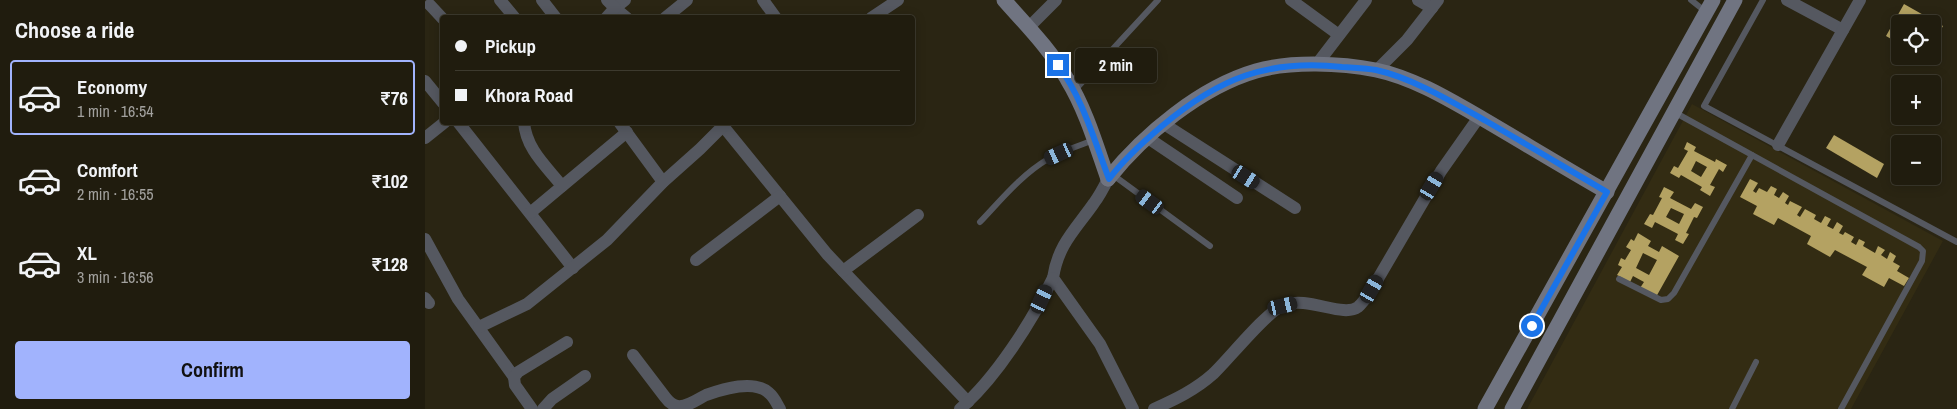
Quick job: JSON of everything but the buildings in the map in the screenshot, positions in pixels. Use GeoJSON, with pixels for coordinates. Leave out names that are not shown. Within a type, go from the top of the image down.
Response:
{"type":"FeatureCollection","features":[{"type":"Feature","properties":{"kind":"street"},"geometry":{"type":"LineString","coordinates":[[500,0],[512,15]]}},
{"type":"Feature","properties":{"kind":"street"},"geometry":{"type":"LineString","coordinates":[[542,0],[554,15]]}},
{"type":"Feature","properties":{"kind":"street"},"geometry":{"type":"LineString","coordinates":[[669,15],[687,0]]}},
{"type":"Feature","properties":{"kind":"street"},"geometry":{"type":"LineString","coordinates":[[763,0],[774,15]]}},
{"type":"Feature","properties":{"kind":"street"},"geometry":{"type":"LineString","coordinates":[[876,15],[898,0]]}},
{"type":"Feature","properties":{"kind":"street"},"geometry":{"type":"LineString","coordinates":[[1004,0],[1067,77],[1082,106],[1110,177]]}},
{"type":"Feature","properties":{"kind":"street"},"geometry":{"type":"LineString","coordinates":[[1028,28],[1056,0]]}},
{"type":"Feature","properties":{"kind":"street"},"geometry":{"type":"LineString","coordinates":[[1291,0],[1339,36]]}},
{"type":"Feature","properties":{"kind":"street"},"geometry":{"type":"LineString","coordinates":[[1317,64],[1366,0]]}},
{"type":"Feature","properties":{"kind":"street"},"geometry":{"type":"LineString","coordinates":[[1377,70],[1407,40],[1435,4],[1418,0]]}},
{"type":"Feature","properties":{"kind":"street"},"geometry":{"type":"LineString","coordinates":[[1512,409],[1735,0]]}},
{"type":"Feature","properties":{"kind":"street"},"geometry":{"type":"LineString","coordinates":[[1787,0],[1843,30]]}},
{"type":"Feature","properties":{"kind":"street"},"geometry":{"type":"LineString","coordinates":[[1777,145],[1860,0]]}},
{"type":"Feature","properties":{"kind":"street"},"geometry":{"type":"LineString","coordinates":[[429,5],[440,16]]}},
{"type":"Feature","properties":{"kind":"street"},"geometry":{"type":"LineString","coordinates":[[613,6],[624,15]]}},
{"type":"Feature","properties":{"kind":"street"},"geometry":{"type":"LineString","coordinates":[[1485,409],[1710,6]]}},
{"type":"Feature","properties":{"kind":"street"},"geometry":{"type":"LineString","coordinates":[[724,125],[843,271],[964,406],[997,367],[1021,333],[1053,278],[1055,264],[1063,245],[1122,162],[1191,102],[1224,83],[1256,71],[1292,64],[1317,64],[1377,70],[1449,100],[1607,192]]}},
{"type":"Feature","properties":{"kind":"street"},"geometry":{"type":"LineString","coordinates":[[425,81],[440,99]]}},
{"type":"Feature","properties":{"kind":"street"},"geometry":{"type":"LineString","coordinates":[[1154,409],[1196,388],[1213,374],[1271,314],[1283,306],[1297,302],[1311,302],[1342,311],[1353,310],[1360,306],[1372,289],[1441,171],[1479,117]]}},
{"type":"Feature","properties":{"kind":"street"},"geometry":{"type":"LineString","coordinates":[[1164,124],[1295,208]]}},
{"type":"Feature","properties":{"kind":"street"},"geometry":{"type":"LineString","coordinates":[[425,138],[441,125]]}},
{"type":"Feature","properties":{"kind":"street"},"geometry":{"type":"LineString","coordinates":[[460,125],[573,268]]}},
{"type":"Feature","properties":{"kind":"street"},"geometry":{"type":"LineString","coordinates":[[524,125],[529,144],[562,186]]}},
{"type":"Feature","properties":{"kind":"street"},"geometry":{"type":"LineString","coordinates":[[479,327],[527,304],[607,240],[722,125]]}},
{"type":"Feature","properties":{"kind":"street"},"geometry":{"type":"LineString","coordinates":[[530,213],[562,186],[623,127],[663,182]]}},
{"type":"Feature","properties":{"kind":"street"},"geometry":{"type":"LineString","coordinates":[[1148,138],[1237,198]]}},
{"type":"Feature","properties":{"kind":"street"},"geometry":{"type":"LineString","coordinates":[[696,260],[780,196]]}},
{"type":"Feature","properties":{"kind":"street"},"geometry":{"type":"LineString","coordinates":[[843,271],[918,215]]}},
{"type":"Feature","properties":{"kind":"street"},"geometry":{"type":"LineString","coordinates":[[425,239],[458,299],[514,377],[515,385],[532,409]]}},
{"type":"Feature","properties":{"kind":"street"},"geometry":{"type":"LineString","coordinates":[[1053,278],[1100,344],[1133,409]]}},
{"type":"Feature","properties":{"kind":"street"},"geometry":{"type":"LineString","coordinates":[[514,377],[518,372],[567,342]]}},
{"type":"Feature","properties":{"kind":"street"},"geometry":{"type":"LineString","coordinates":[[633,355],[665,397],[676,408],[706,395],[740,386],[763,389],[770,394],[780,409]]}},
{"type":"Feature","properties":{"kind":"street"},"geometry":{"type":"LineString","coordinates":[[543,409],[552,399],[585,376]]}},
{"type":"Feature","properties":{"kind":"lane"},"geometry":{"type":"LineString","coordinates":[[1074,91],[1158,0]]}},
{"type":"Feature","properties":{"kind":"lane"},"geometry":{"type":"LineString","coordinates":[[1691,0],[1710,6]]}},
{"type":"Feature","properties":{"kind":"lane"},"geometry":{"type":"LineString","coordinates":[[1763,0],[1704,106],[1957,242]]}},
{"type":"Feature","properties":{"kind":"lane"},"geometry":{"type":"LineString","coordinates":[[1674,112],[1919,247],[1923,251],[1921,261],[1841,409]]}},
{"type":"Feature","properties":{"kind":"lane"},"geometry":{"type":"LineString","coordinates":[[980,222],[1031,171],[1069,149],[1094,140]]}},
{"type":"Feature","properties":{"kind":"lane"},"geometry":{"type":"LineString","coordinates":[[1619,279],[1661,300],[1668,299],[1674,292],[1752,155]]}},
{"type":"Feature","properties":{"kind":"lane"},"geometry":{"type":"LineString","coordinates":[[1110,177],[1210,246]]}},
{"type":"Feature","properties":{"kind":"lane"},"geometry":{"type":"LineString","coordinates":[[1732,409],[1756,362]]}},
{"type":"Feature","properties":{"kind":"shaded area"},"geometry":{"type":"Polygon","coordinates":[[[1692,104],[1943,241],[1851,409],[1527,409],[1692,104]]]}},
{"type":"Feature","properties":{"kind":"route"},"geometry":{"type":"LineString","coordinates":[[1058,65],[1067,77],[1082,106],[1109,179],[1122,162],[1191,102],[1224,83],[1256,71],[1292,64],[1317,64],[1377,70],[1449,100],[1607,192],[1532,326]]}}]}
